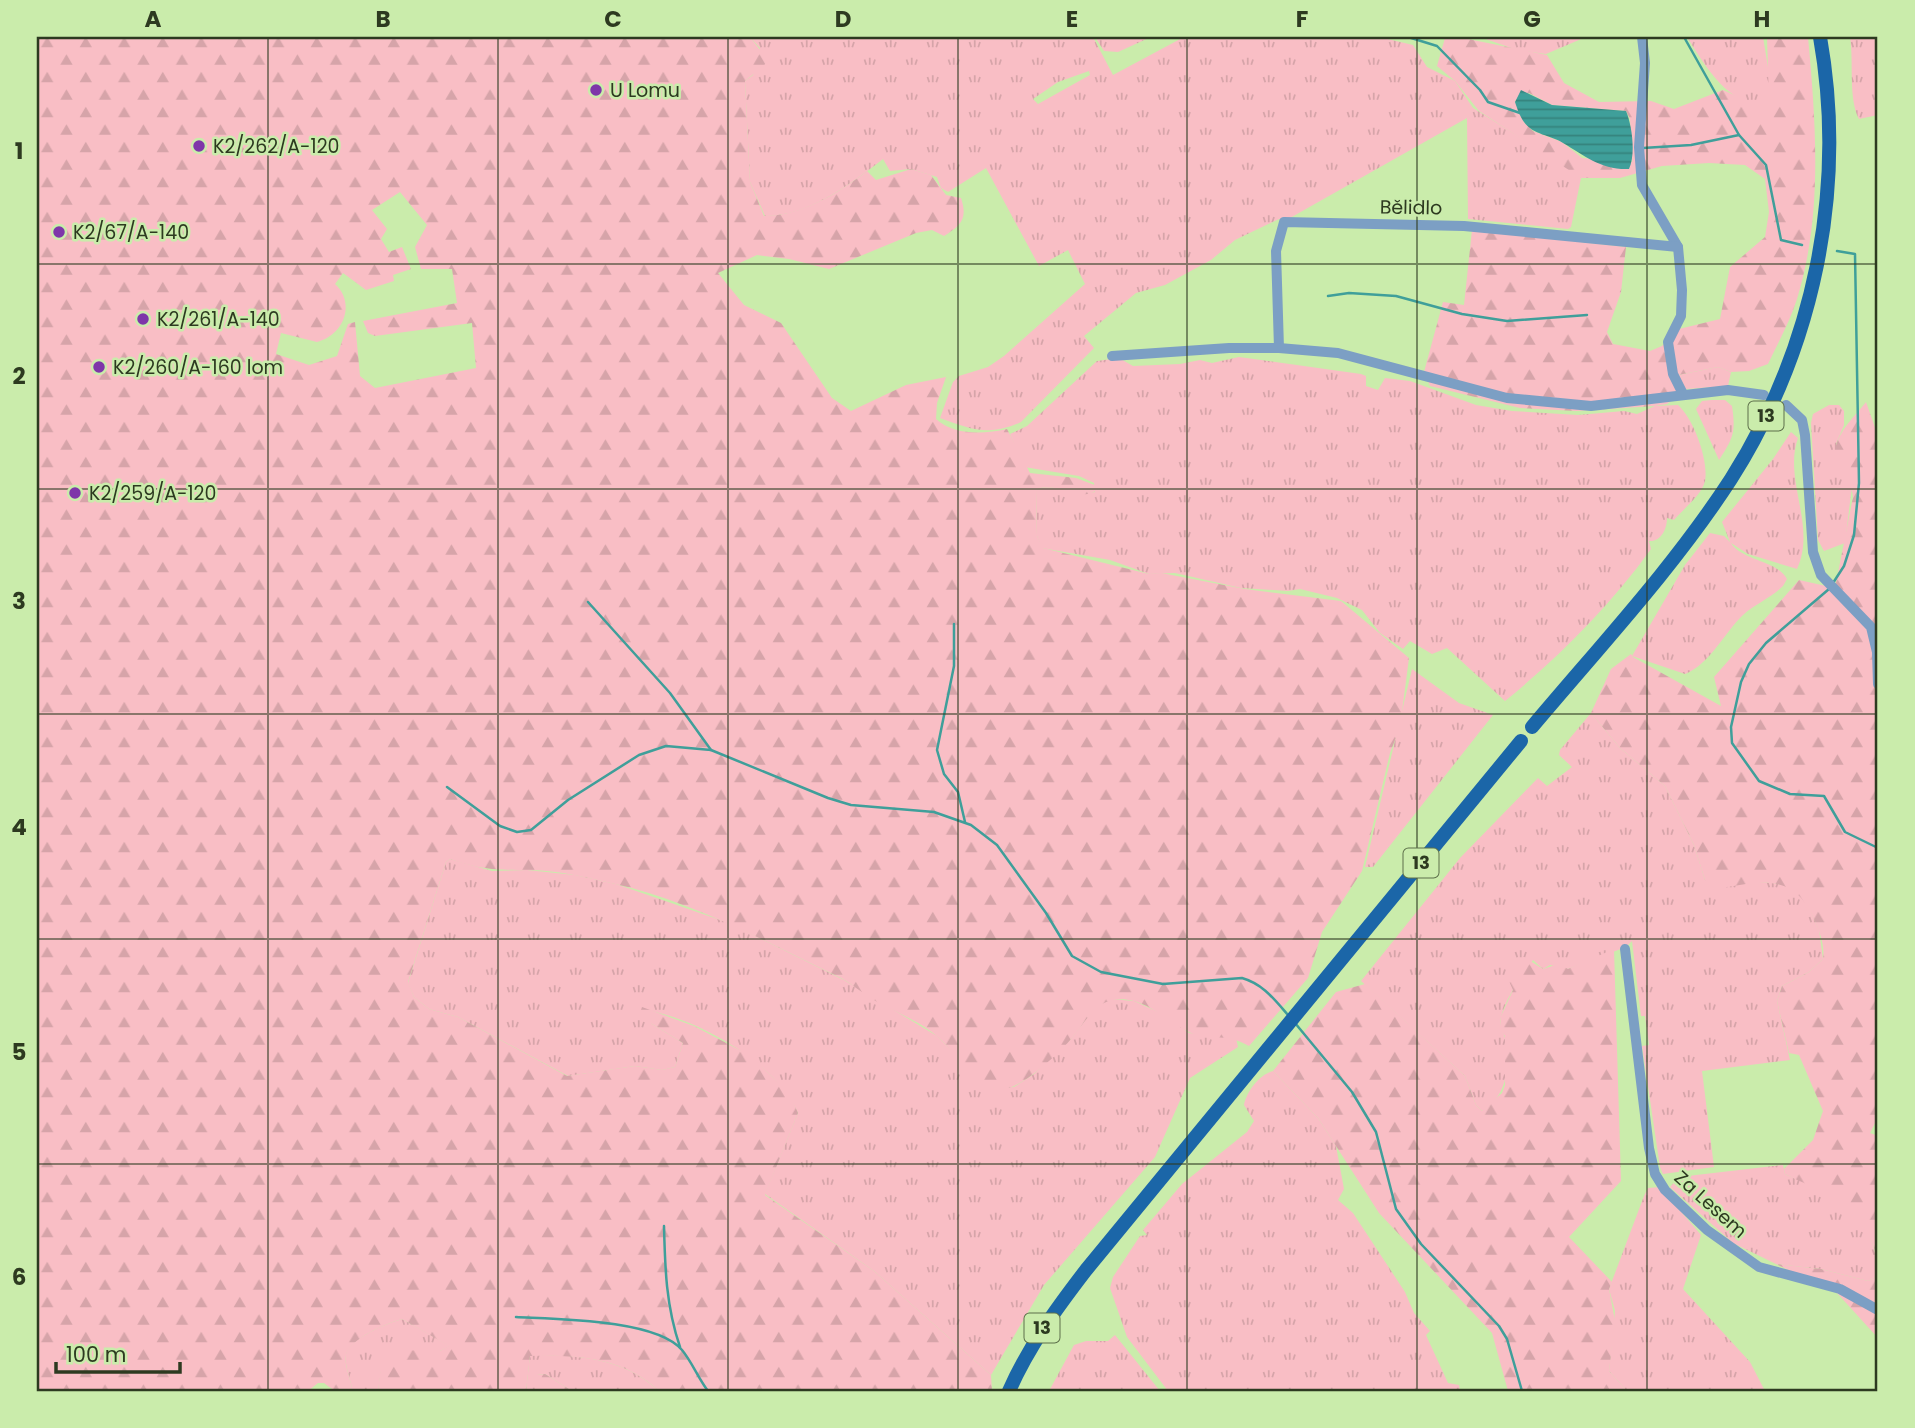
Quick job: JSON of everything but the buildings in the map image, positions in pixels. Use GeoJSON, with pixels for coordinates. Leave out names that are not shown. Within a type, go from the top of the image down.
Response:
{"type":"FeatureCollection","features":[{"type":"Feature","properties":{"kind":"main road","name":"13"},"geometry":{"type":"LineString","coordinates":[[1532,727],[1713,505],[1754,439],[1781,382],[1811,295],[1825,216],[1829,158],[1828,104],[1820,37]]}},
{"type":"Feature","properties":{"kind":"main road","name":"13"},"geometry":{"type":"LineString","coordinates":[[1009,1391],[1025,1356],[1047,1320],[1212,1115],[1521,741]]}},
{"type":"Feature","properties":{"kind":"street"},"geometry":{"type":"LineString","coordinates":[[1642,37],[1645,63],[1639,147],[1642,185],[1678,247],[1682,290],[1681,316],[1668,342],[1673,374],[1683,394]]}},
{"type":"Feature","properties":{"kind":"street","name":"Bělidlo"},"geometry":{"type":"LineString","coordinates":[[1279,348],[1276,251],[1284,222],[1464,226],[1678,247]]}},
{"type":"Feature","properties":{"kind":"street"},"geometry":{"type":"LineString","coordinates":[[1112,356],[1229,348],[1279,348],[1338,353],[1507,398],[1591,406],[1683,394],[1744,390],[1764,396]]}},
{"type":"Feature","properties":{"kind":"street"},"geometry":{"type":"LineString","coordinates":[[1786,405],[1802,420],[1805,435],[1813,552],[1821,575],[1871,627],[1877,652],[1878,684]]}},
{"type":"Feature","properties":{"kind":"street","name":"Za Lesem"},"geometry":{"type":"LineString","coordinates":[[1625,949],[1649,1148],[1655,1174],[1665,1190],[1707,1230],[1759,1267],[1840,1289],[1878,1310]]}},
{"type":"Feature","properties":{"kind":"green space"},"geometry":{"type":"Polygon","coordinates":[[[37,37],[750,37],[769,61],[745,81],[750,182],[764,216],[792,212],[819,202],[867,171],[876,180],[911,169],[931,175],[946,195],[961,198],[963,205],[962,221],[944,236],[932,230],[916,233],[829,269],[789,259],[757,255],[718,273],[744,305],[781,323],[832,398],[851,411],[906,385],[946,377],[937,403],[936,419],[944,425],[970,432],[1007,429],[1030,473],[1076,478],[1100,487],[1085,494],[1052,488],[1036,490],[1037,536],[1043,548],[1149,574],[1161,573],[1245,589],[1341,601],[1409,658],[1400,727],[1390,753],[1362,871],[1322,932],[1308,978],[1249,1046],[1232,1039],[1195,1035],[1149,1007],[1134,1001],[1112,1000],[1097,1008],[1066,1045],[1028,1078],[1008,1088],[991,1087],[967,1069],[940,1039],[916,1022],[872,999],[841,978],[700,911],[641,891],[580,876],[549,871],[489,869],[450,859],[446,862],[408,982],[414,997],[429,1009],[458,1017],[567,1076],[635,1066],[662,1070],[675,1067],[683,1043],[639,1016],[642,1007],[694,1026],[751,1056],[789,1093],[798,1113],[765,1195],[874,1271],[991,1375],[992,1391],[659,1391],[630,1371],[599,1360],[530,1356],[526,1391],[378,1391],[382,1357],[399,1350],[440,1351],[449,1346],[402,1319],[370,1332],[349,1349],[346,1363],[352,1388],[344,1391],[318,1383],[308,1391],[37,1391],[37,37]],[[400,192],[372,210],[387,229],[381,239],[389,252],[402,247],[411,269],[393,275],[394,281],[366,290],[343,273],[335,284],[345,300],[346,309],[340,326],[334,333],[317,342],[281,333],[276,354],[309,365],[337,356],[348,324],[355,322],[360,376],[375,388],[476,368],[472,323],[375,336],[368,333],[363,321],[457,303],[452,269],[421,269],[415,247],[427,225],[400,192]]]}},
{"type":"Feature","properties":{"kind":"green space"},"geometry":{"type":"Polygon","coordinates":[[[750,37],[1093,37],[1113,75],[1184,37],[1379,37],[1413,45],[1427,67],[1455,81],[1473,108],[1571,169],[1581,178],[1571,227],[1568,229],[1468,219],[1467,118],[1290,218],[1279,219],[1235,240],[1211,260],[1165,285],[1136,293],[1084,336],[1094,348],[1021,422],[1010,427],[980,430],[940,418],[953,382],[959,376],[988,367],[1004,356],[1085,284],[1068,250],[1039,266],[986,168],[948,192],[941,188],[937,177],[911,169],[890,171],[883,159],[813,205],[781,215],[765,216],[750,182],[745,81],[753,75],[760,48],[750,37]],[[1089,71],[1058,82],[1033,99],[1038,104],[1090,75],[1089,71]]]}},
{"type":"Feature","properties":{"kind":"green space"},"geometry":{"type":"Polygon","coordinates":[[[1095,37],[1151,37],[1118,52],[1104,51],[1095,37]]]}},
{"type":"Feature","properties":{"kind":"green space"},"geometry":{"type":"Polygon","coordinates":[[[1458,37],[1547,55],[1564,83],[1599,102],[1651,101],[1674,109],[1723,90],[1748,101],[1769,100],[1767,37],[1808,37],[1815,136],[1811,235],[1797,299],[1768,364],[1749,371],[1731,372],[1718,367],[1678,375],[1686,389],[1667,404],[1655,406],[1576,411],[1520,408],[1430,386],[1424,372],[1443,302],[1464,305],[1472,230],[1626,247],[1621,292],[1607,332],[1613,344],[1650,351],[1662,346],[1679,329],[1720,319],[1730,267],[1765,237],[1769,212],[1765,179],[1745,165],[1709,163],[1662,166],[1620,178],[1581,178],[1479,111],[1455,81],[1437,66],[1445,38],[1458,37]],[[1529,93],[1515,101],[1524,122],[1533,131],[1562,142],[1582,158],[1632,162],[1630,119],[1626,111],[1552,105],[1529,93]]]}},
{"type":"Feature","properties":{"kind":"green space"},"geometry":{"type":"Polygon","coordinates":[[[1480,37],[1586,37],[1546,54],[1517,50],[1480,37]]]}},
{"type":"Feature","properties":{"kind":"green space"},"geometry":{"type":"Polygon","coordinates":[[[1687,37],[1763,37],[1771,85],[1770,100],[1756,103],[1731,93],[1710,72],[1687,37]]]}},
{"type":"Feature","properties":{"kind":"green space"},"geometry":{"type":"Polygon","coordinates":[[[1850,37],[1878,37],[1878,115],[1859,119],[1852,90],[1850,37]]]}},
{"type":"Feature","properties":{"kind":"green space"},"geometry":{"type":"Polygon","coordinates":[[[1239,357],[1361,374],[1366,376],[1366,386],[1378,390],[1385,378],[1410,381],[1476,405],[1512,411],[1578,415],[1624,411],[1637,414],[1655,406],[1678,405],[1689,419],[1699,440],[1705,462],[1705,481],[1696,497],[1674,520],[1667,518],[1663,534],[1649,541],[1651,549],[1601,611],[1545,667],[1505,701],[1447,648],[1432,654],[1410,641],[1403,649],[1380,633],[1362,610],[1337,598],[1300,589],[1288,591],[1241,588],[1175,573],[1149,574],[1110,560],[1042,548],[1037,536],[1036,490],[1049,487],[1087,493],[1095,492],[1094,483],[1079,476],[1024,467],[1010,434],[1027,426],[1097,361],[1119,358],[1133,366],[1180,364],[1200,360],[1212,363],[1239,357]]]}},
{"type":"Feature","properties":{"kind":"green space"},"geometry":{"type":"Polygon","coordinates":[[[1718,367],[1731,372],[1728,386],[1686,389],[1678,375],[1718,367]]]}},
{"type":"Feature","properties":{"kind":"green space"},"geometry":{"type":"Polygon","coordinates":[[[1725,400],[1732,406],[1732,435],[1719,460],[1696,409],[1702,401],[1725,400]]]}},
{"type":"Feature","properties":{"kind":"green space"},"geometry":{"type":"Polygon","coordinates":[[[1866,402],[1878,436],[1878,1117],[1870,1133],[1878,1136],[1878,1258],[1862,1223],[1853,1212],[1831,1196],[1785,1174],[1784,1169],[1813,1140],[1823,1111],[1799,1055],[1789,1053],[1777,1001],[1782,986],[1809,972],[1823,959],[1822,943],[1813,917],[1795,892],[1784,886],[1758,883],[1714,889],[1705,880],[1694,845],[1665,786],[1620,748],[1591,713],[1611,669],[1631,654],[1721,706],[1714,677],[1799,580],[1835,588],[1853,497],[1851,488],[1838,469],[1835,450],[1847,424],[1866,402]]]}},
{"type":"Feature","properties":{"kind":"green space"},"geometry":{"type":"Polygon","coordinates":[[[1829,405],[1839,405],[1844,411],[1844,425],[1836,444],[1846,480],[1852,486],[1845,543],[1824,551],[1818,540],[1811,423],[1813,414],[1829,405]]]}},
{"type":"Feature","properties":{"kind":"green space"},"geometry":{"type":"Polygon","coordinates":[[[1791,432],[1798,438],[1794,470],[1803,536],[1797,569],[1748,554],[1731,543],[1743,554],[1776,568],[1787,579],[1783,586],[1743,615],[1709,656],[1685,674],[1632,656],[1685,565],[1710,533],[1724,536],[1730,542],[1722,522],[1773,459],[1791,432]]]}},
{"type":"Feature","properties":{"kind":"green space"},"geometry":{"type":"Polygon","coordinates":[[[1412,669],[1459,703],[1493,715],[1373,867],[1365,867],[1412,669]]]}},
{"type":"Feature","properties":{"kind":"green space"},"geometry":{"type":"Polygon","coordinates":[[[1591,713],[1620,748],[1665,786],[1694,845],[1705,880],[1773,883],[1792,887],[1807,903],[1819,930],[1823,959],[1809,972],[1782,986],[1777,1001],[1790,1060],[1702,1071],[1714,1167],[1663,1174],[1660,1167],[1642,1046],[1649,1045],[1645,1016],[1641,1016],[1632,941],[1626,947],[1568,969],[1550,965],[1543,969],[1533,960],[1514,987],[1503,1010],[1501,1023],[1507,1048],[1505,1079],[1497,1098],[1482,1111],[1476,1105],[1465,1076],[1361,981],[1460,858],[1538,778],[1547,786],[1572,767],[1559,755],[1560,750],[1591,713]]]}},
{"type":"Feature","properties":{"kind":"green space"},"geometry":{"type":"Polygon","coordinates":[[[450,859],[492,871],[527,870],[575,875],[616,884],[729,923],[844,980],[937,1036],[976,1075],[995,1088],[1014,1087],[1034,1074],[1071,1039],[1095,1007],[1111,999],[1134,1001],[1165,1015],[1189,1033],[1236,1038],[1238,1047],[1190,1078],[1155,1157],[1044,1285],[991,1375],[874,1271],[765,1194],[798,1113],[789,1097],[762,1067],[727,1042],[691,1024],[642,1008],[652,1024],[683,1043],[675,1067],[662,1070],[635,1066],[568,1076],[458,1017],[429,1009],[414,997],[408,983],[446,862],[450,859]]]}},
{"type":"Feature","properties":{"kind":"green space"},"geometry":{"type":"Polygon","coordinates":[[[1614,949],[1621,1181],[1569,1237],[1612,1282],[1609,1289],[1615,1321],[1609,1371],[1627,1391],[1508,1391],[1492,1333],[1379,1213],[1318,1118],[1273,1071],[1336,992],[1365,984],[1465,1076],[1476,1105],[1482,1111],[1502,1093],[1505,1085],[1505,1036],[1500,1029],[1501,1016],[1513,990],[1508,979],[1512,963],[1524,957],[1543,969],[1558,964],[1568,969],[1614,949]]]}},
{"type":"Feature","properties":{"kind":"green space"},"geometry":{"type":"Polygon","coordinates":[[[1273,1071],[1318,1118],[1336,1146],[1344,1189],[1338,1200],[1353,1213],[1405,1292],[1414,1313],[1430,1331],[1426,1335],[1448,1383],[1459,1385],[1460,1391],[1168,1391],[1127,1337],[1110,1288],[1113,1277],[1140,1236],[1147,1235],[1143,1230],[1182,1184],[1247,1132],[1254,1121],[1244,1105],[1246,1100],[1258,1080],[1273,1071]]]}},
{"type":"Feature","properties":{"kind":"green space"},"geometry":{"type":"Polygon","coordinates":[[[1783,1165],[1785,1174],[1832,1193],[1853,1209],[1870,1236],[1878,1276],[1868,1281],[1821,1269],[1776,1264],[1733,1243],[1670,1187],[1679,1177],[1783,1165]]]}},
{"type":"Feature","properties":{"kind":"green space"},"geometry":{"type":"Polygon","coordinates":[[[1660,1187],[1701,1235],[1683,1289],[1750,1362],[1765,1391],[1627,1391],[1609,1371],[1615,1311],[1609,1289],[1648,1188],[1660,1187]]]}},
{"type":"Feature","properties":{"kind":"green space"},"geometry":{"type":"Polygon","coordinates":[[[1776,1264],[1821,1269],[1868,1281],[1878,1276],[1878,1338],[1837,1293],[1776,1264]]]}},
{"type":"Feature","properties":{"kind":"green space"},"geometry":{"type":"Polygon","coordinates":[[[402,1319],[450,1346],[440,1351],[383,1357],[378,1391],[345,1391],[352,1388],[346,1362],[349,1348],[370,1332],[402,1319]]]}},
{"type":"Feature","properties":{"kind":"green space"},"geometry":{"type":"Polygon","coordinates":[[[1115,1335],[1160,1391],[1049,1391],[1074,1345],[1086,1341],[1108,1341],[1115,1335]]]}},
{"type":"Feature","properties":{"kind":"green space"},"geometry":{"type":"Polygon","coordinates":[[[530,1355],[599,1360],[630,1371],[659,1391],[572,1391],[545,1374],[537,1375],[537,1391],[526,1391],[530,1355]]]}},
{"type":"Feature","properties":{"kind":"green space"},"geometry":{"type":"Polygon","coordinates":[[[545,1374],[572,1391],[537,1391],[537,1375],[545,1374]]]}},
{"type":"Feature","properties":{"kind":"water"},"geometry":{"type":"Polygon","coordinates":[[[1521,90],[1552,105],[1626,111],[1632,140],[1629,169],[1602,165],[1558,140],[1532,130],[1523,120],[1515,102],[1521,90]]]}},
{"type":"Feature","properties":{"kind":"waterway"},"geometry":{"type":"LineString","coordinates":[[1408,37],[1437,46],[1480,90],[1488,102],[1520,113]]}},
{"type":"Feature","properties":{"kind":"waterway"},"geometry":{"type":"LineString","coordinates":[[1684,37],[1739,135],[1766,165],[1781,240],[1802,245]]}},
{"type":"Feature","properties":{"kind":"waterway"},"geometry":{"type":"LineString","coordinates":[[1643,148],[1691,145],[1739,135]]}},
{"type":"Feature","properties":{"kind":"waterway"},"geometry":{"type":"LineString","coordinates":[[1833,583],[1844,566],[1854,535],[1859,483],[1855,254],[1837,251]]}},
{"type":"Feature","properties":{"kind":"waterway"},"geometry":{"type":"LineString","coordinates":[[1328,296],[1349,293],[1396,296],[1462,314],[1507,321],[1587,315]]}},
{"type":"Feature","properties":{"kind":"waterway"},"geometry":{"type":"LineString","coordinates":[[1829,589],[1766,643],[1749,664],[1741,682],[1731,727],[1732,743],[1759,781],[1790,794],[1824,796],[1845,832],[1878,848]]}},
{"type":"Feature","properties":{"kind":"waterway"},"geometry":{"type":"LineString","coordinates":[[588,602],[670,693],[711,750]]}},
{"type":"Feature","properties":{"kind":"waterway"},"geometry":{"type":"LineString","coordinates":[[954,624],[954,666],[937,750],[944,774],[958,792],[965,822]]}},
{"type":"Feature","properties":{"kind":"waterway"},"geometry":{"type":"LineString","coordinates":[[447,787],[500,826],[517,832],[531,830],[568,800],[639,755],[666,746],[711,750],[851,805],[934,812],[971,825],[997,845],[1046,913],[1072,956],[1101,972],[1163,984],[1242,978],[1262,988],[1288,1015]]}},
{"type":"Feature","properties":{"kind":"waterway"},"geometry":{"type":"LineString","coordinates":[[1295,1023],[1352,1092],[1376,1132],[1396,1209],[1421,1244],[1499,1326],[1507,1339],[1522,1391]]}},
{"type":"Feature","properties":{"kind":"waterway"},"geometry":{"type":"LineString","coordinates":[[664,1226],[669,1302],[680,1347]]}},
{"type":"Feature","properties":{"kind":"waterway"},"geometry":{"type":"LineString","coordinates":[[516,1317],[578,1320],[628,1326],[650,1332],[669,1340],[682,1350],[708,1391]]}},
{"type":"Feature","properties":{"kind":"place","name":"U Lomu"},"geometry":{"type":"Point","coordinates":[596,90]}},
{"type":"Feature","properties":{"kind":"place","name":"K2/262/A-120"},"geometry":{"type":"Point","coordinates":[199,146]}},
{"type":"Feature","properties":{"kind":"place","name":"K2/67/A-140"},"geometry":{"type":"Point","coordinates":[59,232]}},
{"type":"Feature","properties":{"kind":"place","name":"K2/261/A-140"},"geometry":{"type":"Point","coordinates":[143,319]}},
{"type":"Feature","properties":{"kind":"place","name":"K2/260/A-160 lom"},"geometry":{"type":"Point","coordinates":[99,367]}},
{"type":"Feature","properties":{"kind":"place","name":"K2/259/A-120"},"geometry":{"type":"Point","coordinates":[75,493]}}]}
